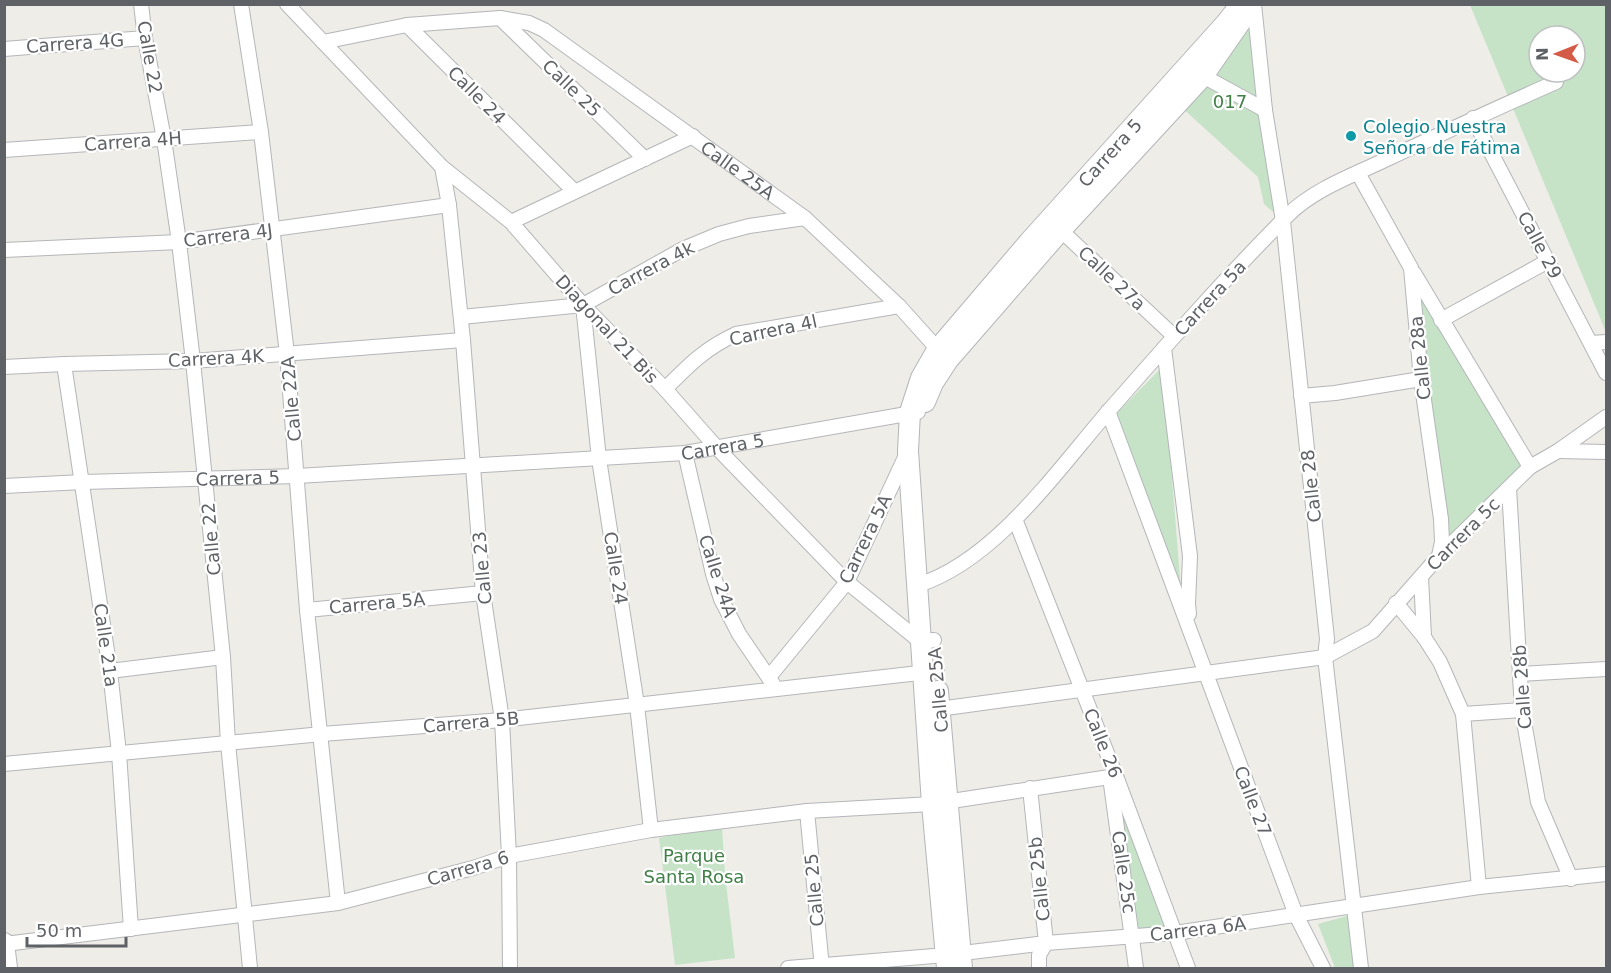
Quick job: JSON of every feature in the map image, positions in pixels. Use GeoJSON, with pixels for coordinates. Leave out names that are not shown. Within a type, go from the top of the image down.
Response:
{"type":"FeatureCollection","features":[{"type":"Feature","properties":{"kind":"street","name":"Calle 22"},"geometry":{"type":"LineString","coordinates":[[141,4],[164,139],[193,361],[223,657],[228,742],[250,969]]}},
{"type":"Feature","properties":{"kind":"street","name":"Calle 22A"},"geometry":{"type":"LineString","coordinates":[[241,4],[261,132],[287,354],[307,610],[322,734],[338,903]]}},
{"type":"Feature","properties":{"kind":"street","name":"Diagonal 21 Bis"},"geometry":{"type":"LineString","coordinates":[[287,4],[442,167],[511,222],[583,305],[847,582],[928,641]]}},
{"type":"Feature","properties":{"kind":"street","name":"Carrera 5"},"geometry":{"type":"LineString","coordinates":[[4,486],[297,476],[685,453],[915,412],[933,383],[943,355],[1241,4]]}},
{"type":"Feature","properties":{"kind":"street","name":"Carrera 5"},"geometry":{"type":"LineString","coordinates":[[1055,225],[1203,76],[1236,32],[1253,4]]}},
{"type":"Feature","properties":{"kind":"street","name":"Calle 28"},"geometry":{"type":"LineString","coordinates":[[1253,4],[1264,110],[1284,221],[1327,639],[1325,657],[1361,969]]}},
{"type":"Feature","properties":{"kind":"street","name":"Calle 25A"},"geometry":{"type":"LineString","coordinates":[[323,42],[407,25],[500,18],[529,23],[544,30],[805,218],[898,306],[943,355]]}},
{"type":"Feature","properties":{"kind":"street","name":"Calle 25"},"geometry":{"type":"LineString","coordinates":[[500,18],[645,159]]}},
{"type":"Feature","properties":{"kind":"street","name":"Calle 24"},"geometry":{"type":"LineString","coordinates":[[407,25],[574,191]]}},
{"type":"Feature","properties":{"kind":"street","name":"Carrera 4G"},"geometry":{"type":"LineString","coordinates":[[4,49],[145,38]]}},
{"type":"Feature","properties":{"kind":"street"},"geometry":{"type":"LineString","coordinates":[[1203,76],[1264,110]]}},
{"type":"Feature","properties":{"kind":"street","name":"Carrera 5a"},"geometry":{"type":"LineString","coordinates":[[923,583],[965,561],[1015,519],[1174,336],[1289,214],[1314,195],[1358,173],[1473,118],[1551,84]]}},
{"type":"Feature","properties":{"kind":"street","name":"Calle 29"},"geometry":{"type":"LineString","coordinates":[[1473,118],[1606,373]]}},
{"type":"Feature","properties":{"kind":"street","name":"Carrera 4H"},"geometry":{"type":"LineString","coordinates":[[4,150],[261,132]]}},
{"type":"Feature","properties":{"kind":"street"},"geometry":{"type":"LineString","coordinates":[[511,222],[693,136]]}},
{"type":"Feature","properties":{"kind":"street","name":"Calle 23"},"geometry":{"type":"LineString","coordinates":[[442,167],[449,205],[461,317],[483,593],[502,720],[510,969]]}},
{"type":"Feature","properties":{"kind":"street","name":"Calle 28a"},"geometry":{"type":"LineString","coordinates":[[1358,173],[1411,268],[1421,379],[1441,519],[1442,542],[1439,556]]}},
{"type":"Feature","properties":{"kind":"street","name":"Carrera 4J"},"geometry":{"type":"LineString","coordinates":[[4,250],[179,242],[449,205]]}},
{"type":"Feature","properties":{"kind":"street","name":"Carrera 4k"},"geometry":{"type":"LineString","coordinates":[[461,317],[583,305],[683,249],[719,234],[749,226],[805,218]]}},
{"type":"Feature","properties":{"kind":"street","name":"Calle 27a"},"geometry":{"type":"LineString","coordinates":[[1055,225],[1174,336]]}},
{"type":"Feature","properties":{"kind":"street"},"geometry":{"type":"LineString","coordinates":[[1441,320],[1548,261]]}},
{"type":"Feature","properties":{"kind":"street"},"geometry":{"type":"LineString","coordinates":[[1411,268],[1530,467]]}},
{"type":"Feature","properties":{"kind":"street","name":"Calle 24"},"geometry":{"type":"LineString","coordinates":[[583,305],[599,459],[637,705],[651,830]]}},
{"type":"Feature","properties":{"kind":"street","name":"Carrera 4l"},"geometry":{"type":"LineString","coordinates":[[665,389],[697,357],[714,344],[736,334],[898,306]]}},
{"type":"Feature","properties":{"kind":"street","name":"Carrera 4K"},"geometry":{"type":"LineString","coordinates":[[4,367],[193,361],[463,340]]}},
{"type":"Feature","properties":{"kind":"street"},"geometry":{"type":"LineString","coordinates":[[1591,343],[1606,342]]}},
{"type":"Feature","properties":{"kind":"street","name":"Calle 27"},"geometry":{"type":"LineString","coordinates":[[1164,348],[1190,556],[1188,604],[1191,630]]}},
{"type":"Feature","properties":{"kind":"street","name":"Calle 21a"},"geometry":{"type":"LineString","coordinates":[[64,364],[110,671],[119,753],[131,929]]}},
{"type":"Feature","properties":{"kind":"street"},"geometry":{"type":"LineString","coordinates":[[1301,396],[1421,379]]}},
{"type":"Feature","properties":{"kind":"street","name":"Calle 27"},"geometry":{"type":"LineString","coordinates":[[1108,411],[1296,915],[1323,969]]}},
{"type":"Feature","properties":{"kind":"street","name":"Calle 25A"},"geometry":{"type":"LineString","coordinates":[[915,412],[908,451],[923,583],[954,961]]}},
{"type":"Feature","properties":{"kind":"street","name":"Calle 25A"},"geometry":{"type":"LineString","coordinates":[[915,412],[923,583]]}},
{"type":"Feature","properties":{"kind":"street","name":"Carrera 5c"},"geometry":{"type":"LineString","coordinates":[[1325,657],[1372,631],[1439,556],[1530,467],[1558,451],[1606,417]]}},
{"type":"Feature","properties":{"kind":"street","name":"Carrera 5A"},"geometry":{"type":"LineString","coordinates":[[772,683],[847,582],[908,451]]}},
{"type":"Feature","properties":{"kind":"street"},"geometry":{"type":"LineString","coordinates":[[1558,451],[1606,452]]}},
{"type":"Feature","properties":{"kind":"street","name":"Calle 24A"},"geometry":{"type":"LineString","coordinates":[[685,453],[721,599],[739,634],[772,683]]}},
{"type":"Feature","properties":{"kind":"street","name":"Calle 28b"},"geometry":{"type":"LineString","coordinates":[[1509,488],[1522,710],[1538,802],[1571,879]]}},
{"type":"Feature","properties":{"kind":"street","name":"Calle 26"},"geometry":{"type":"LineString","coordinates":[[1015,519],[1188,969]]}},
{"type":"Feature","properties":{"kind":"street"},"geometry":{"type":"LineString","coordinates":[[1421,577],[1424,637]]}},
{"type":"Feature","properties":{"kind":"street","name":"Carrera 5A"},"geometry":{"type":"LineString","coordinates":[[307,610],[483,593]]}},
{"type":"Feature","properties":{"kind":"street"},"geometry":{"type":"LineString","coordinates":[[1396,603],[1424,637],[1440,662],[1463,714],[1479,887]]}},
{"type":"Feature","properties":{"kind":"street"},"geometry":{"type":"LineString","coordinates":[[110,671],[223,657]]}},
{"type":"Feature","properties":{"kind":"street"},"geometry":{"type":"LineString","coordinates":[[933,710],[1325,657]]}},
{"type":"Feature","properties":{"kind":"street"},"geometry":{"type":"LineString","coordinates":[[1521,674],[1606,669]]}},
{"type":"Feature","properties":{"kind":"street","name":"Carrera 5B"},"geometry":{"type":"LineString","coordinates":[[4,764],[228,742],[502,720],[637,705],[772,683],[930,671]]}},
{"type":"Feature","properties":{"kind":"street"},"geometry":{"type":"LineString","coordinates":[[1463,714],[1522,710]]}},
{"type":"Feature","properties":{"kind":"street","name":"Carrera 6"},"geometry":{"type":"LineString","coordinates":[[4,944],[338,903],[472,868],[508,856],[651,830],[807,811],[940,803],[1113,776]]}},
{"type":"Feature","properties":{"kind":"street","name":"Calle 25c"},"geometry":{"type":"LineString","coordinates":[[1113,776],[1136,969]]}},
{"type":"Feature","properties":{"kind":"street","name":"Calle 25b"},"geometry":{"type":"LineString","coordinates":[[1030,788],[1046,943],[1038,955],[1039,969]]}},
{"type":"Feature","properties":{"kind":"street","name":"Calle 25"},"geometry":{"type":"LineString","coordinates":[[807,811],[821,967]]}},
{"type":"Feature","properties":{"kind":"street","name":"Carrera 6A"},"geometry":{"type":"LineString","coordinates":[[788,969],[954,961],[1046,943],[1175,933],[1479,887],[1606,874]]}},
{"type":"Feature","properties":{"kind":"street"},"geometry":{"type":"LineString","coordinates":[[4,944],[7,969]]}},
{"type":"Feature","properties":{"kind":"green space"},"geometry":{"type":"Polygon","coordinates":[[[1470,5],[1606,5],[1606,332],[1470,5]]]}},
{"type":"Feature","properties":{"kind":"green space","name":"017"},"geometry":{"type":"Polygon","coordinates":[[[1256,13],[1279,217],[1264,204],[1258,177],[1179,105],[1256,13]]]}},
{"type":"Feature","properties":{"kind":"green space"},"geometry":{"type":"Polygon","coordinates":[[[1411,268],[1530,467],[1439,556],[1411,268]]]}},
{"type":"Feature","properties":{"kind":"green space"},"geometry":{"type":"Polygon","coordinates":[[[1163,366],[1181,590],[1115,415],[1163,366]]]}},
{"type":"Feature","properties":{"kind":"green space"},"geometry":{"type":"Polygon","coordinates":[[[1114,782],[1167,927],[1137,930],[1114,782]]]}},
{"type":"Feature","properties":{"kind":"green space","name":"Parque Santa Rosa"},"geometry":{"type":"Polygon","coordinates":[[[708,828],[722,828],[735,958],[675,965],[659,838],[708,828]]]}},
{"type":"Feature","properties":{"kind":"green space"},"geometry":{"type":"Polygon","coordinates":[[[1354,914],[1355,968],[1335,968],[1318,924],[1354,914]]]}},
{"type":"Feature","properties":{"kind":"place","name":"Colegio Nuestra Señora de Fátima"},"geometry":{"type":"Point","coordinates":[1351,136]}}]}
